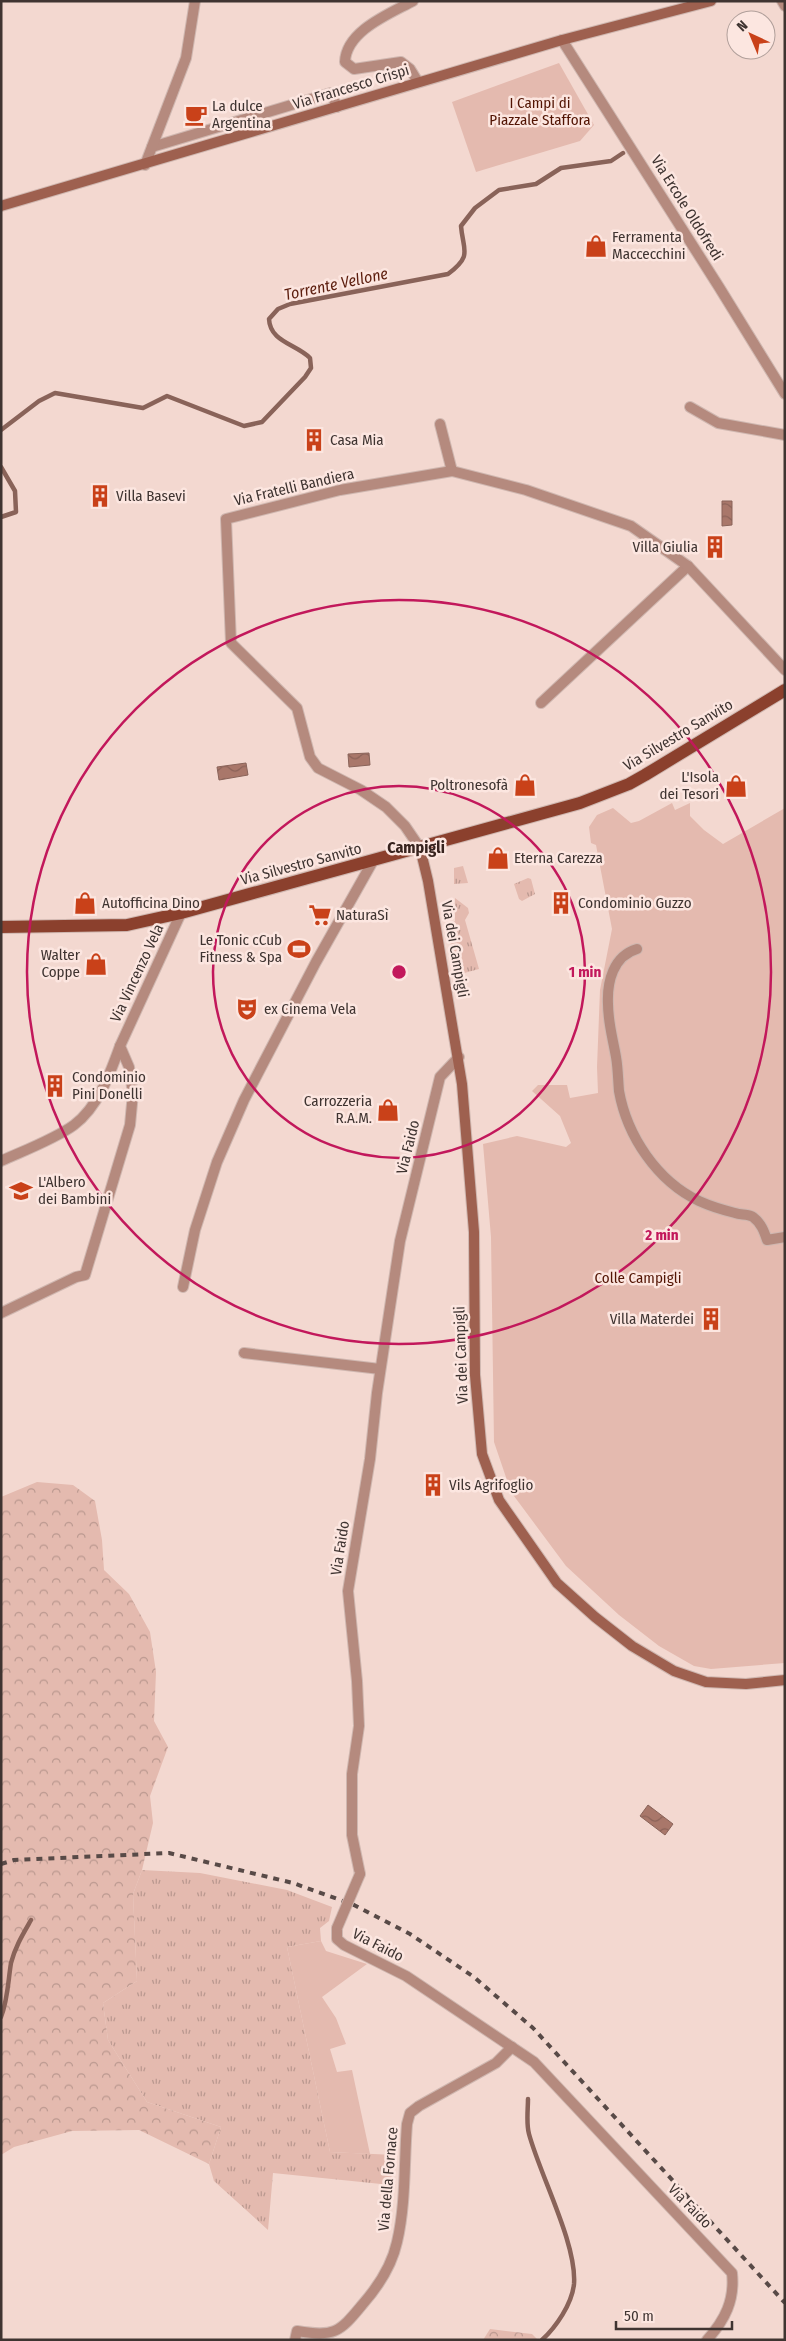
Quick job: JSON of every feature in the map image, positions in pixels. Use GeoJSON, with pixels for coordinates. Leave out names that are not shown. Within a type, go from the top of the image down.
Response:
{"type":"FeatureCollection","features":[{"type":"Feature","properties":{"kind":"main road","name":"Via Silvestro Sanvito"},"geometry":{"type":"LineString","coordinates":[[1,927],[127,925],[181,913],[373,861],[580,802],[629,784],[785,690]]}},
{"type":"Feature","properties":{"kind":"street"},"geometry":{"type":"LineString","coordinates":[[145,165],[186,58],[194,1]]}},
{"type":"Feature","properties":{"kind":"street"},"geometry":{"type":"LineString","coordinates":[[412,1],[364,28],[345,54],[345,62],[354,69],[402,62],[410,69],[418,82]]}},
{"type":"Feature","properties":{"kind":"street","name":"Via Francesco Crispi"},"geometry":{"type":"LineString","coordinates":[[1,206],[145,165],[562,40],[711,1]]}},
{"type":"Feature","properties":{"kind":"street"},"geometry":{"type":"LineString","coordinates":[[782,1],[785,6]]}},
{"type":"Feature","properties":{"kind":"street","name":"Via Ercole Oldofredi"},"geometry":{"type":"LineString","coordinates":[[562,40],[720,287],[785,394]]}},
{"type":"Feature","properties":{"kind":"street"},"geometry":{"type":"LineString","coordinates":[[152,147],[332,93],[338,107]]}},
{"type":"Feature","properties":{"kind":"street"},"geometry":{"type":"LineString","coordinates":[[690,407],[703,417],[718,423],[785,436]]}},
{"type":"Feature","properties":{"kind":"street"},"geometry":{"type":"LineString","coordinates":[[440,424],[452,471]]}},
{"type":"Feature","properties":{"kind":"street","name":"Via Fratelli Bandiera"},"geometry":{"type":"LineString","coordinates":[[420,848],[404,826],[386,807],[361,790],[318,768],[310,757],[296,708],[231,643],[226,518],[340,490],[452,471],[526,490],[631,526],[688,566],[785,670]]}},
{"type":"Feature","properties":{"kind":"street"},"geometry":{"type":"LineString","coordinates":[[541,703],[688,566]]}},
{"type":"Feature","properties":{"kind":"street","name":"Via dei Campigli"},"geometry":{"type":"LineString","coordinates":[[420,848],[428,881],[459,1057],[474,1232],[475,1375],[482,1454],[499,1500],[557,1583],[595,1617],[632,1646],[674,1671],[706,1682],[746,1684],[785,1680]]}},
{"type":"Feature","properties":{"kind":"street"},"geometry":{"type":"LineString","coordinates":[[183,1287],[195,1230],[217,1162],[244,1100],[316,962],[373,861]]}},
{"type":"Feature","properties":{"kind":"street","name":"Via Vincenzo Vela"},"geometry":{"type":"LineString","coordinates":[[1,1161],[73,1126],[94,1103],[181,913]]}},
{"type":"Feature","properties":{"kind":"street"},"geometry":{"type":"LineString","coordinates":[[637,949],[627,952],[615,964],[608,991],[608,1025],[616,1057],[619,1091],[625,1114],[637,1143],[665,1178],[698,1200],[736,1214],[752,1216],[762,1226],[767,1240],[785,1237]]}},
{"type":"Feature","properties":{"kind":"street","name":"Via Vincenzo Vela"},"geometry":{"type":"LineString","coordinates":[[1,1313],[76,1277],[85,1275],[130,1125],[133,1093],[128,1067],[120,1046]]}},
{"type":"Feature","properties":{"kind":"street","name":"Via Faido"},"geometry":{"type":"LineString","coordinates":[[459,1057],[440,1077],[400,1241],[380,1369],[370,1459],[348,1591],[357,1681],[359,1726],[352,1774],[352,1834],[360,1874],[337,1928],[338,1939],[344,1945],[406,1976],[534,2062],[732,2273],[732,2299],[726,2313],[707,2340]]}},
{"type":"Feature","properties":{"kind":"street"},"geometry":{"type":"LineString","coordinates":[[244,1353],[380,1369]]}},
{"type":"Feature","properties":{"kind":"street","name":"Via della Fornace"},"geometry":{"type":"LineString","coordinates":[[295,2340],[297,2331],[324,2334],[339,2330],[348,2324],[374,2291],[386,2268],[397,2243],[401,2216],[407,2124],[410,2113],[419,2106],[496,2063],[512,2047]]}},
{"type":"Feature","properties":{"kind":"green space","name":"I Campi di Piazzale Staffora"},"geometry":{"type":"Polygon","coordinates":[[[559,63],[594,125],[580,141],[476,172],[452,102],[559,63]]]}},
{"type":"Feature","properties":{"kind":"green space","name":"Colle Campigli"},"geometry":{"type":"Polygon","coordinates":[[[672,803],[675,810],[690,803],[690,816],[704,830],[723,844],[785,808],[785,1663],[711,1669],[694,1666],[659,1646],[619,1615],[566,1566],[511,1492],[494,1442],[491,1237],[483,1144],[517,1136],[566,1147],[571,1143],[560,1116],[532,1091],[538,1085],[567,1085],[570,1098],[598,1093],[597,1067],[600,990],[612,929],[596,845],[591,843],[589,827],[597,815],[613,808],[631,823],[639,821],[672,803]]]}},
{"type":"Feature","properties":{"kind":"green space"},"geometry":{"type":"Polygon","coordinates":[[[463,866],[468,883],[454,884],[454,868],[463,866]]]}},
{"type":"Feature","properties":{"kind":"green space"},"geometry":{"type":"Polygon","coordinates":[[[528,878],[531,879],[535,894],[522,901],[519,899],[514,884],[528,878]]]}},
{"type":"Feature","properties":{"kind":"green space"},"geometry":{"type":"Polygon","coordinates":[[[455,898],[468,908],[469,913],[465,920],[479,969],[457,975],[447,926],[455,921],[455,898]]]}},
{"type":"Feature","properties":{"kind":"green space"},"geometry":{"type":"Polygon","coordinates":[[[37,1482],[73,1485],[95,1501],[102,1540],[104,1570],[129,1594],[150,1632],[156,1672],[154,1721],[168,1747],[150,1796],[153,1823],[142,1870],[133,1894],[137,1981],[103,2003],[108,2040],[147,2102],[221,2127],[209,2164],[139,2130],[72,2131],[14,2147],[1,2155],[1,1497],[37,1482]]]}},
{"type":"Feature","properties":{"kind":"green space"},"geometry":{"type":"Polygon","coordinates":[[[142,1870],[200,1873],[287,1890],[332,1907],[329,1921],[320,1928],[321,1941],[287,1947],[330,2152],[395,2155],[391,2185],[273,2173],[268,2230],[214,2181],[209,2164],[221,2127],[147,2102],[108,2040],[103,2003],[137,1981],[133,1894],[142,1870]]]}},
{"type":"Feature","properties":{"kind":"green space"},"geometry":{"type":"Polygon","coordinates":[[[321,1941],[326,1951],[367,1964],[322,1997],[336,2018],[346,2044],[330,2049],[337,2072],[352,2070],[370,2154],[330,2152],[287,1947],[321,1941]]]}},
{"type":"Feature","properties":{"kind":"green space"},"geometry":{"type":"Polygon","coordinates":[[[490,2329],[532,2334],[538,2340],[483,2340],[490,2329]]]}},
{"type":"Feature","properties":{"kind":"water"},"geometry":{"type":"Polygon","coordinates":[[[722,501],[732,501],[732,525],[722,526],[722,501]]]}},
{"type":"Feature","properties":{"kind":"water"},"geometry":{"type":"Polygon","coordinates":[[[369,753],[370,765],[349,767],[348,754],[369,753]]]}},
{"type":"Feature","properties":{"kind":"water"},"geometry":{"type":"Polygon","coordinates":[[[246,763],[248,775],[219,780],[217,767],[246,763]]]}},
{"type":"Feature","properties":{"kind":"water"},"geometry":{"type":"Polygon","coordinates":[[[648,1805],[673,1824],[665,1835],[640,1816],[648,1805]]]}},
{"type":"Feature","properties":{"kind":"waterway","name":"Torrente Vellone"},"geometry":{"type":"LineString","coordinates":[[1,430],[39,401],[55,393],[143,408],[167,396],[244,426],[262,422],[305,377],[311,368],[310,358],[279,338],[270,327],[269,319],[278,309],[290,304],[448,274],[456,268],[464,257],[461,226],[475,208],[499,190],[536,184],[561,168],[611,161],[623,153]]}},
{"type":"Feature","properties":{"kind":"waterway","name":"Torrente Vellone"},"geometry":{"type":"LineString","coordinates":[[1,467],[15,491],[16,512],[1,517]]}},
{"type":"Feature","properties":{"kind":"waterway","name":"Torrente Vellone"},"geometry":{"type":"LineString","coordinates":[[1,2017],[11,1963],[31,1920]]}},
{"type":"Feature","properties":{"kind":"waterway"},"geometry":{"type":"LineString","coordinates":[[528,2099],[527,2121],[529,2134],[570,2249],[574,2284],[567,2307],[553,2329],[542,2340]]}},
{"type":"Feature","properties":{"kind":"railway"},"geometry":{"type":"LineString","coordinates":[[1,1864],[14,1860],[169,1853],[293,1883],[354,1905],[410,1934],[474,1977],[533,2028],[785,2303]]}},
{"type":"Feature","properties":{"kind":"place","name":"La dulce Argentina"},"geometry":{"type":"Point","coordinates":[196,115]}},
{"type":"Feature","properties":{"kind":"place","name":"Ferramenta Maccecchini"},"geometry":{"type":"Point","coordinates":[596,246]}},
{"type":"Feature","properties":{"kind":"place","name":"Casa Mia"},"geometry":{"type":"Point","coordinates":[314,440]}},
{"type":"Feature","properties":{"kind":"place","name":"Villa Basevi"},"geometry":{"type":"Point","coordinates":[100,496]}},
{"type":"Feature","properties":{"kind":"place","name":"Villa Giulia"},"geometry":{"type":"Point","coordinates":[715,547]}},
{"type":"Feature","properties":{"kind":"place","name":"Poltronesofà"},"geometry":{"type":"Point","coordinates":[525,785]}},
{"type":"Feature","properties":{"kind":"place","name":"L'Isola dei Tesori"},"geometry":{"type":"Point","coordinates":[736,786]}},
{"type":"Feature","properties":{"kind":"place","name":"Eterna Carezza"},"geometry":{"type":"Point","coordinates":[498,858]}},
{"type":"Feature","properties":{"kind":"place","name":"Autofficina Dino"},"geometry":{"type":"Point","coordinates":[85,903]}},
{"type":"Feature","properties":{"kind":"place","name":"Condominio Guzzo"},"geometry":{"type":"Point","coordinates":[561,903]}},
{"type":"Feature","properties":{"kind":"place","name":"NaturaSì"},"geometry":{"type":"Point","coordinates":[320,915]}},
{"type":"Feature","properties":{"kind":"place","name":"Le Tonic cCub Fitness & Spa"},"geometry":{"type":"Point","coordinates":[299,949]}},
{"type":"Feature","properties":{"kind":"place","name":"Walter Coppe"},"geometry":{"type":"Point","coordinates":[96,964]}},
{"type":"Feature","properties":{"kind":"place","name":"ex Cinema Vela"},"geometry":{"type":"Point","coordinates":[247,1009]}},
{"type":"Feature","properties":{"kind":"place","name":"Condominio Pini Donelli"},"geometry":{"type":"Point","coordinates":[55,1086]}},
{"type":"Feature","properties":{"kind":"place","name":"Carrozzeria R.A.M."},"geometry":{"type":"Point","coordinates":[388,1110]}},
{"type":"Feature","properties":{"kind":"place","name":"L'Albero dei Bambini"},"geometry":{"type":"Point","coordinates":[21,1191]}},
{"type":"Feature","properties":{"kind":"place","name":"Villa Materdei"},"geometry":{"type":"Point","coordinates":[711,1319]}},
{"type":"Feature","properties":{"kind":"place","name":"Vils Agrifoglio"},"geometry":{"type":"Point","coordinates":[433,1485]}},
{"type":"Feature","properties":{"kind":"district","name":"Campigli"},"geometry":{"type":"Point","coordinates":[416,847]}}]}
